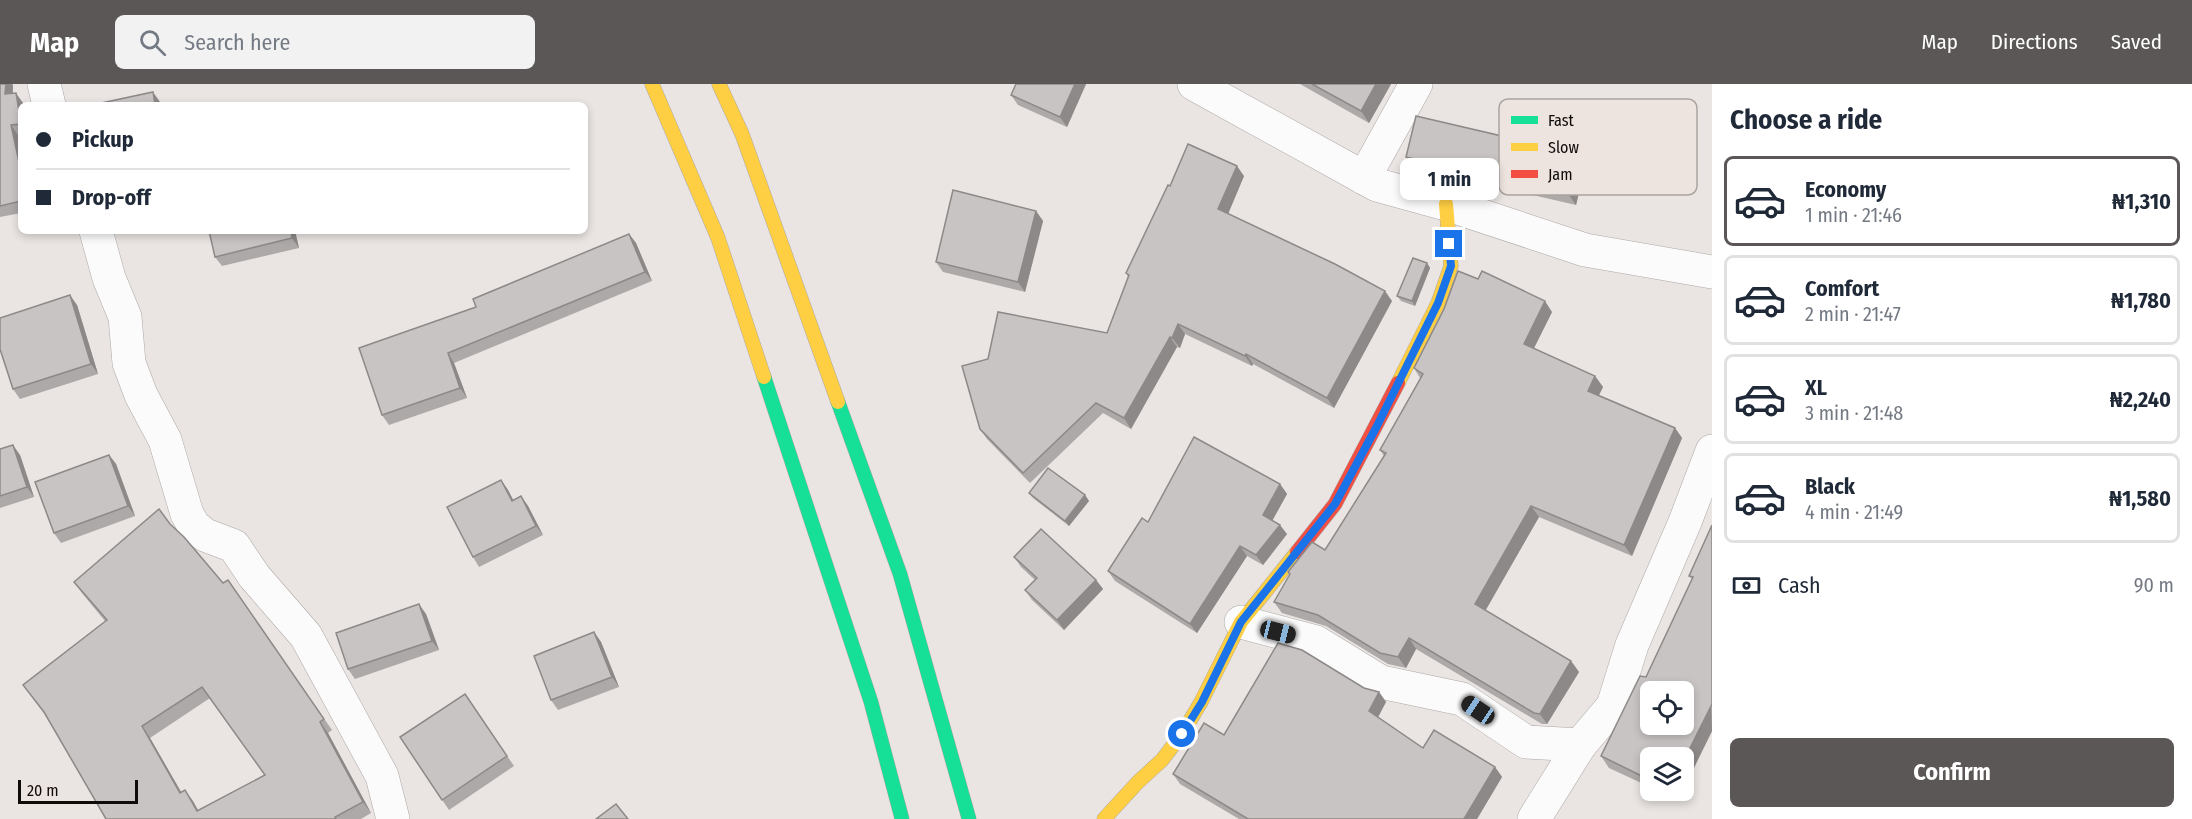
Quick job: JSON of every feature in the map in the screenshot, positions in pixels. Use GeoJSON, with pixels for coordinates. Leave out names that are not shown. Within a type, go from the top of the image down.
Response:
{"type":"FeatureCollection","features":[{"type":"Feature","properties":{"kind":"main road"},"geometry":{"type":"LineString","coordinates":[[652,84],[718,238],[871,702],[902,819]]}},
{"type":"Feature","properties":{"kind":"main road"},"geometry":{"type":"LineString","coordinates":[[719,84],[742,134],[900,574],[969,819]]}},
{"type":"Feature","properties":{"kind":"main road"},"geometry":{"type":"LineString","coordinates":[[1104,819],[1162,760],[1182,734],[1202,702],[1241,622],[1335,504],[1377,426],[1438,303],[1451,266],[1446,204]]}},
{"type":"Feature","properties":{"kind":"street"},"geometry":{"type":"LineString","coordinates":[[44,84],[48,102]]}},
{"type":"Feature","properties":{"kind":"street"},"geometry":{"type":"LineString","coordinates":[[1194,84],[1377,185],[1446,204],[1585,250],[1712,272]]}},
{"type":"Feature","properties":{"kind":"street"},"geometry":{"type":"LineString","coordinates":[[1364,178],[1416,84]]}},
{"type":"Feature","properties":{"kind":"street"},"geometry":{"type":"LineString","coordinates":[[97,234],[109,278],[125,317],[129,363],[141,394],[165,440],[187,514],[194,526],[205,535],[234,546],[254,576],[306,636],[382,776],[393,819]]}},
{"type":"Feature","properties":{"kind":"street"},"geometry":{"type":"LineString","coordinates":[[1534,819],[1580,745],[1613,706],[1632,645],[1685,522],[1712,451]]}},
{"type":"Feature","properties":{"kind":"street"},"geometry":{"type":"LineString","coordinates":[[1241,622],[1316,642],[1381,682],[1462,699],[1526,741],[1580,745]]}},
{"type":"Feature","properties":{"kind":"building"},"geometry":{"type":"Polygon","coordinates":[[[0,84],[6,84],[5,94],[16,93],[18,105],[18,124],[11,125],[18,157],[18,202],[0,206],[0,84]]]}},
{"type":"Feature","properties":{"kind":"building"},"geometry":{"type":"Polygon","coordinates":[[[1016,84],[1075,84],[1060,117],[1011,95],[1016,84]]]}},
{"type":"Feature","properties":{"kind":"building"},"geometry":{"type":"Polygon","coordinates":[[[1312,84],[1376,84],[1361,111],[1312,84]]]}},
{"type":"Feature","properties":{"kind":"building"},"geometry":{"type":"Polygon","coordinates":[[[153,92],[155,102],[106,102],[153,92]]]}},
{"type":"Feature","properties":{"kind":"building"},"geometry":{"type":"Polygon","coordinates":[[[1416,116],[1499,135],[1499,179],[1406,157],[1416,116]]]}},
{"type":"Feature","properties":{"kind":"building"},"geometry":{"type":"Polygon","coordinates":[[[1188,144],[1237,166],[1218,209],[1335,264],[1385,291],[1327,398],[1246,354],[1245,356],[1178,324],[1124,418],[1096,403],[1023,473],[980,429],[962,366],[988,359],[998,312],[1107,333],[1129,275],[1126,273],[1168,185],[1170,186],[1188,144]]]}},
{"type":"Feature","properties":{"kind":"building"},"geometry":{"type":"Polygon","coordinates":[[[953,190],[1036,211],[1018,282],[936,262],[953,190]]]}},
{"type":"Feature","properties":{"kind":"building"},"geometry":{"type":"Polygon","coordinates":[[[210,234],[291,234],[292,238],[215,257],[210,234]]]}},
{"type":"Feature","properties":{"kind":"building"},"geometry":{"type":"Polygon","coordinates":[[[629,234],[645,272],[448,353],[460,388],[382,415],[359,348],[476,307],[473,299],[629,234]]]}},
{"type":"Feature","properties":{"kind":"building"},"geometry":{"type":"Polygon","coordinates":[[[1413,258],[1427,263],[1412,301],[1397,296],[1413,258]]]}},
{"type":"Feature","properties":{"kind":"building"},"geometry":{"type":"Polygon","coordinates":[[[1458,271],[1478,279],[1482,271],[1545,301],[1524,344],[1595,376],[1588,391],[1675,428],[1624,545],[1531,506],[1475,604],[1571,661],[1540,714],[1534,713],[1409,638],[1398,657],[1380,653],[1318,615],[1274,602],[1290,574],[1288,572],[1312,542],[1325,550],[1386,453],[1380,450],[1423,374],[1414,368],[1444,309],[1458,271]]]}},
{"type":"Feature","properties":{"kind":"building"},"geometry":{"type":"Polygon","coordinates":[[[70,295],[91,364],[13,389],[0,349],[0,318],[70,295]]]}},
{"type":"Feature","properties":{"kind":"building"},"geometry":{"type":"Polygon","coordinates":[[[1194,437],[1280,484],[1263,515],[1280,525],[1256,555],[1240,546],[1190,624],[1108,571],[1142,518],[1148,522],[1194,437]]]}},
{"type":"Feature","properties":{"kind":"building"},"geometry":{"type":"Polygon","coordinates":[[[13,445],[27,487],[0,496],[0,449],[13,445]]]}},
{"type":"Feature","properties":{"kind":"building"},"geometry":{"type":"Polygon","coordinates":[[[109,455],[128,506],[54,533],[35,482],[109,455]]]}},
{"type":"Feature","properties":{"kind":"building"},"geometry":{"type":"Polygon","coordinates":[[[1048,468],[1085,495],[1065,521],[1029,493],[1048,468]]]}},
{"type":"Feature","properties":{"kind":"building"},"geometry":{"type":"Polygon","coordinates":[[[501,480],[512,501],[521,496],[536,526],[473,557],[447,507],[501,480]]]}},
{"type":"Feature","properties":{"kind":"building"},"geometry":{"type":"Polygon","coordinates":[[[159,509],[223,583],[228,580],[324,719],[320,722],[363,802],[335,817],[336,819],[106,819],[44,712],[23,685],[107,620],[74,582],[159,509]],[[202,687],[142,726],[180,793],[185,790],[197,811],[265,775],[202,687]]]}},
{"type":"Feature","properties":{"kind":"building"},"geometry":{"type":"Polygon","coordinates":[[[1712,525],[1712,704],[1690,747],[1640,747],[1640,775],[1601,756],[1640,676],[1646,677],[1693,577],[1689,576],[1712,525]]]}},
{"type":"Feature","properties":{"kind":"building"},"geometry":{"type":"Polygon","coordinates":[[[1041,529],[1096,580],[1057,620],[1025,590],[1037,578],[1014,557],[1041,529]]]}},
{"type":"Feature","properties":{"kind":"building"},"geometry":{"type":"Polygon","coordinates":[[[419,604],[432,641],[348,669],[336,633],[419,604]]]}},
{"type":"Feature","properties":{"kind":"building"},"geometry":{"type":"Polygon","coordinates":[[[594,632],[612,677],[551,700],[534,656],[594,632]]]}},
{"type":"Feature","properties":{"kind":"building"},"geometry":{"type":"Polygon","coordinates":[[[1278,643],[1302,650],[1364,688],[1379,692],[1369,711],[1423,748],[1434,730],[1495,767],[1464,819],[1248,819],[1173,774],[1204,723],[1224,735],[1278,643]]]}},
{"type":"Feature","properties":{"kind":"building"},"geometry":{"type":"Polygon","coordinates":[[[465,694],[507,756],[442,800],[400,737],[465,694]]]}},
{"type":"Feature","properties":{"kind":"building"},"geometry":{"type":"Polygon","coordinates":[[[616,804],[628,819],[596,819],[616,804]]]}},
{"type":"Feature","properties":{"kind":"traffic: fast"},"geometry":{"type":"LineString","coordinates":[[764,377],[871,702],[902,819]]}},
{"type":"Feature","properties":{"kind":"traffic: fast"},"geometry":{"type":"LineString","coordinates":[[838,402],[900,574],[969,819]]}},
{"type":"Feature","properties":{"kind":"traffic: slow"},"geometry":{"type":"LineString","coordinates":[[652,84],[718,238],[764,377]]}},
{"type":"Feature","properties":{"kind":"traffic: slow"},"geometry":{"type":"LineString","coordinates":[[719,84],[742,134],[838,402]]}},
{"type":"Feature","properties":{"kind":"traffic: slow"},"geometry":{"type":"LineString","coordinates":[[1398,383],[1438,303],[1451,266],[1446,204]]}},
{"type":"Feature","properties":{"kind":"traffic: slow"},"geometry":{"type":"LineString","coordinates":[[1104,819],[1162,760],[1182,734],[1201,702],[1241,622],[1297,552]]}},
{"type":"Feature","properties":{"kind":"traffic: jam"},"geometry":{"type":"LineString","coordinates":[[1297,552],[1335,504],[1398,383]]}},
{"type":"Feature","properties":{"kind":"route"},"geometry":{"type":"LineString","coordinates":[[1182,734],[1202,702],[1241,622],[1335,504],[1377,426],[1438,303],[1451,266],[1449,244]]}}]}
